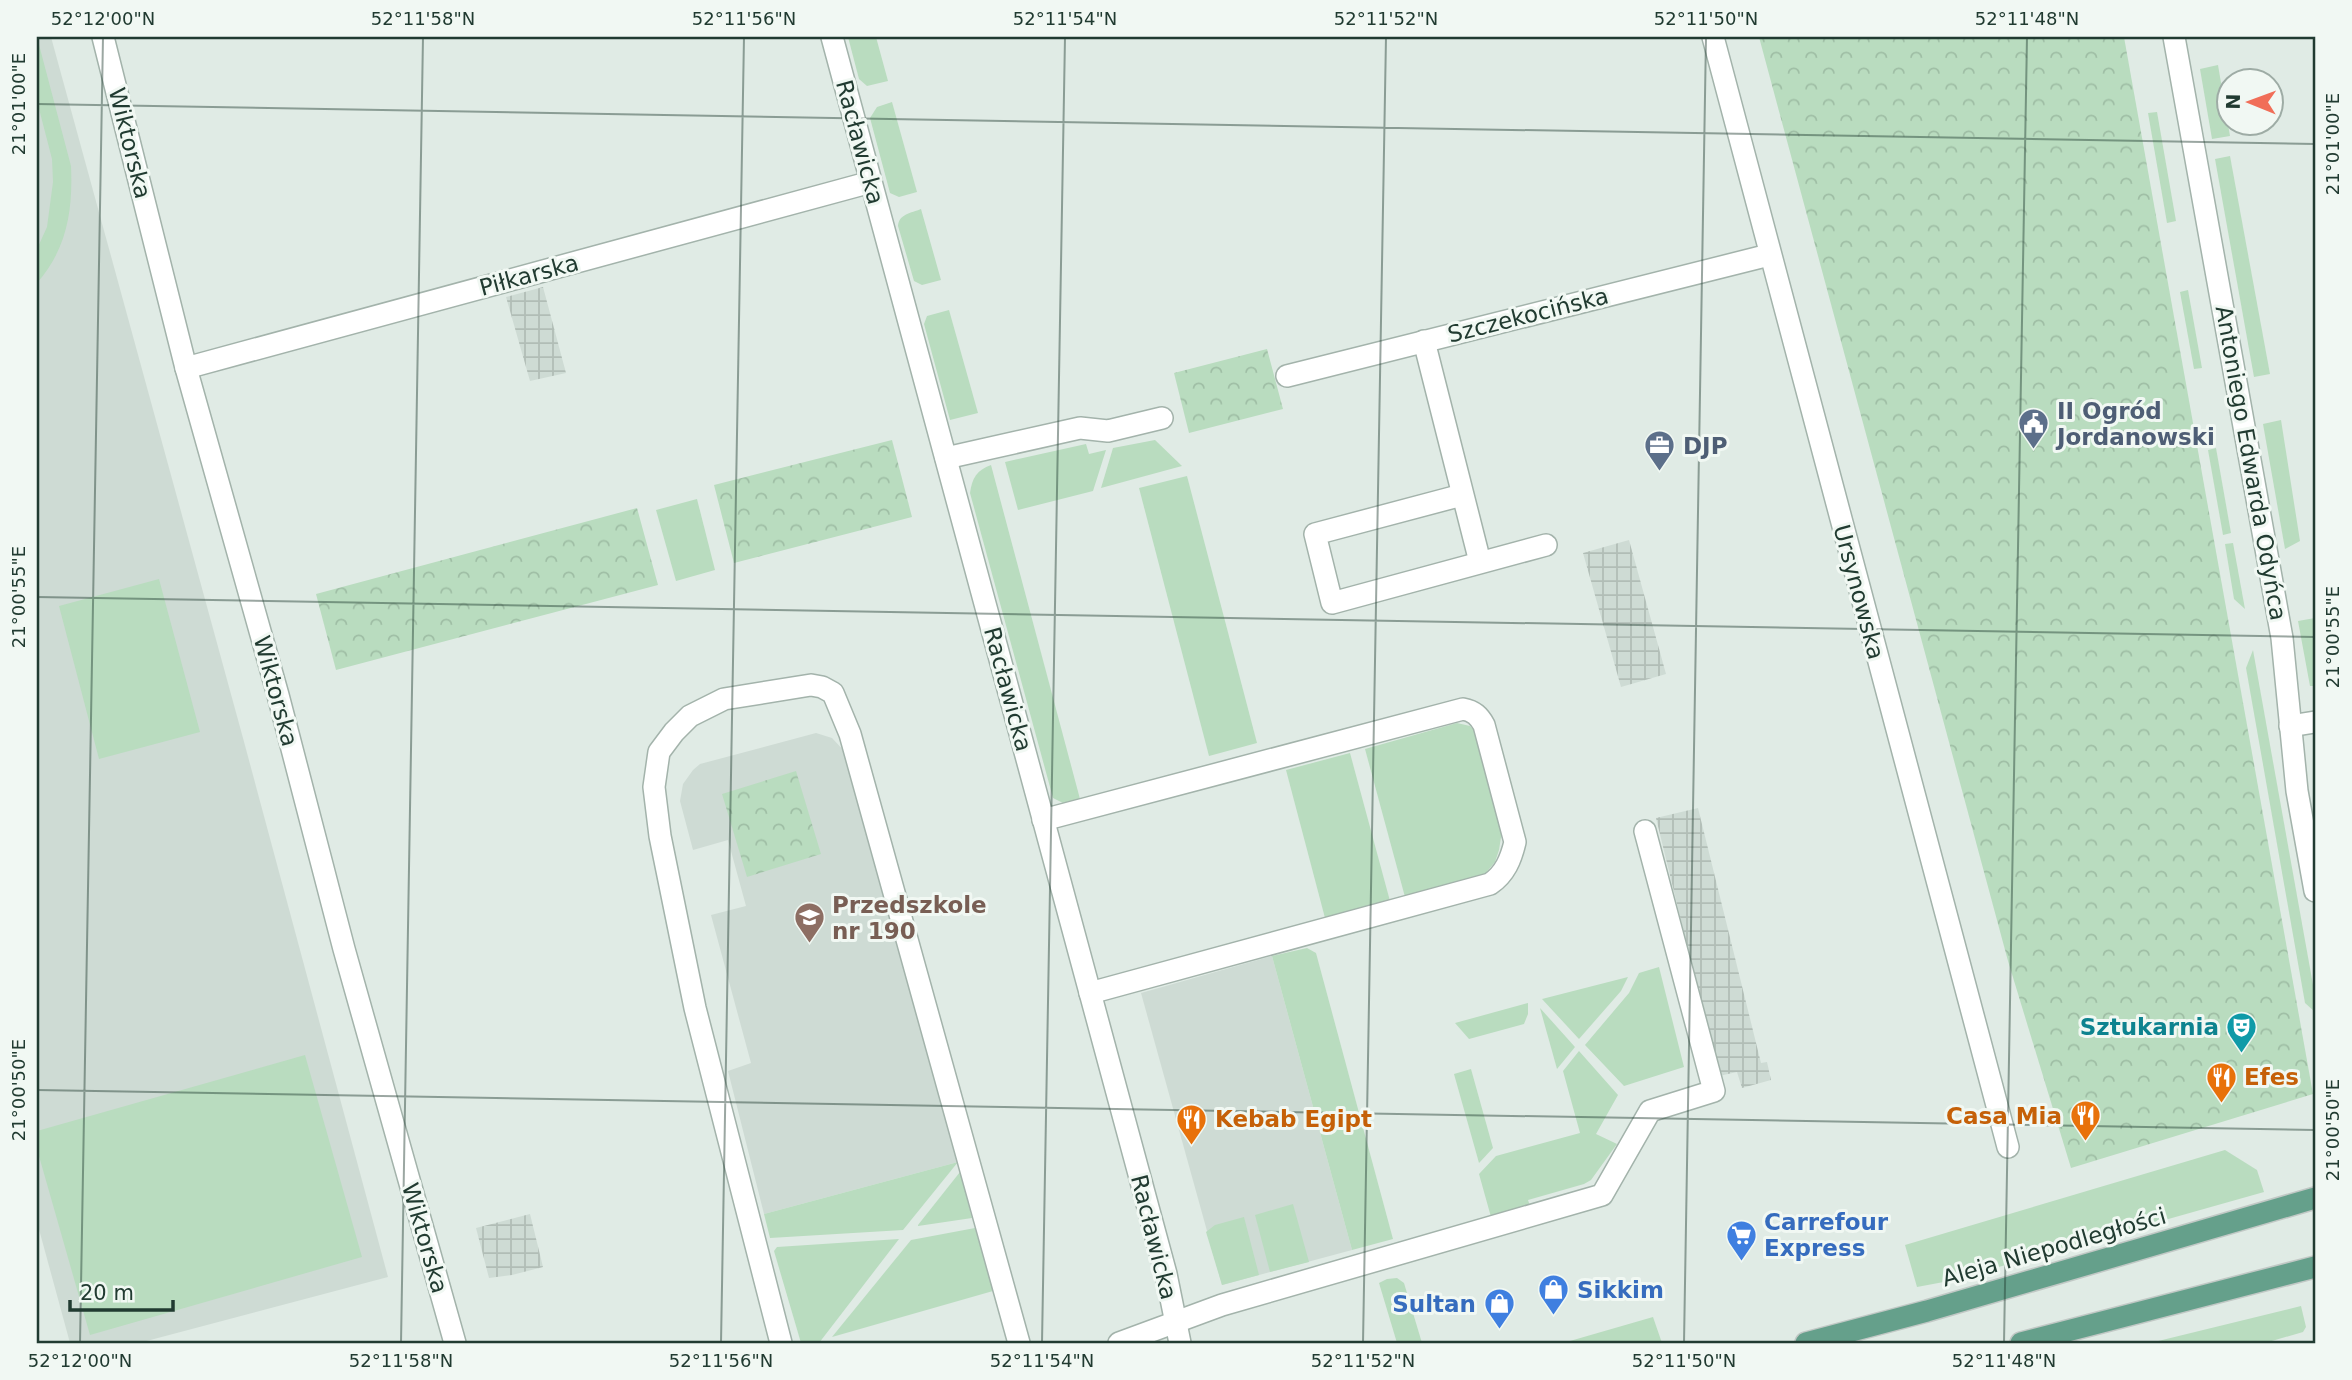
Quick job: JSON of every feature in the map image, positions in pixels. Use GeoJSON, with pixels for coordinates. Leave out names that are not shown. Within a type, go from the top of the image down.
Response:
{"type":"FeatureCollection","features":[{"type":"Feature","properties":{"kind":"main road","name":"Aleja Niepodległości"},"geometry":{"type":"LineString","coordinates":[[1806,1343],[1927,1311],[2315,1198]]}},
{"type":"Feature","properties":{"kind":"main road"},"geometry":{"type":"LineString","coordinates":[[2021,1343],[2315,1267]]}},
{"type":"Feature","properties":{"kind":"street","name":"Wiktorska"},"geometry":{"type":"LineString","coordinates":[[103,37],[186,368],[278,695],[344,949],[455,1343]]}},
{"type":"Feature","properties":{"kind":"street","name":"Racławicka"},"geometry":{"type":"LineString","coordinates":[[832,37],[1166,1274],[1177,1333]]}},
{"type":"Feature","properties":{"kind":"street","name":"Ursynowska"},"geometry":{"type":"LineString","coordinates":[[1713,37],[2008,1147]]}},
{"type":"Feature","properties":{"kind":"street","name":"Antoniego Edwarda Odyńca"},"geometry":{"type":"LineString","coordinates":[[2174,37],[2282,638],[2297,791],[2315,891]]}},
{"type":"Feature","properties":{"kind":"street","name":"Piłkarska"},"geometry":{"type":"LineString","coordinates":[[186,368],[872,182]]}},
{"type":"Feature","properties":{"kind":"street","name":"Szczekocińska"},"geometry":{"type":"LineString","coordinates":[[1287,376],[1769,255]]}},
{"type":"Feature","properties":{"kind":"street"},"geometry":{"type":"LineString","coordinates":[[1424,341],[1480,562]]}},
{"type":"Feature","properties":{"kind":"street"},"geometry":{"type":"LineString","coordinates":[[946,458],[1080,428],[1108,430],[1162,418]]}},
{"type":"Feature","properties":{"kind":"street"},"geometry":{"type":"LineString","coordinates":[[1462,495],[1315,534],[1332,603],[1546,545]]}},
{"type":"Feature","properties":{"kind":"street"},"geometry":{"type":"LineString","coordinates":[[780,1343],[695,1008],[660,836],[654,787],[659,752],[690,716],[724,699],[811,685],[833,693],[850,734],[1019,1343]]}},
{"type":"Feature","properties":{"kind":"street"},"geometry":{"type":"LineString","coordinates":[[1043,820],[1463,709],[1471,710],[1484,725],[1515,842],[1510,861],[1490,884],[1090,993]]}},
{"type":"Feature","properties":{"kind":"street"},"geometry":{"type":"LineString","coordinates":[[2290,726],[2315,722]]}},
{"type":"Feature","properties":{"kind":"street"},"geometry":{"type":"LineString","coordinates":[[1119,1343],[1177,1333],[1223,1305],[1602,1195],[1650,1111],[1713,1091],[1645,831]]}},
{"type":"Feature","properties":{"kind":"shaded area"},"geometry":{"type":"Polygon","coordinates":[[[37,37],[51,37],[388,1277],[139,1343],[70,1343],[37,1222],[37,37]]]}},
{"type":"Feature","properties":{"kind":"shaded area"},"geometry":{"type":"Polygon","coordinates":[[[543,287],[566,373],[530,381],[506,297],[543,287]]]}},
{"type":"Feature","properties":{"kind":"shaded area"},"geometry":{"type":"Polygon","coordinates":[[[1629,540],[1666,674],[1621,687],[1583,553],[1629,540]]]}},
{"type":"Feature","properties":{"kind":"shaded area","name":"Przedszkole nr 190"},"geometry":{"type":"Polygon","coordinates":[[[816,733],[832,738],[846,753],[958,1162],[764,1214],[728,1071],[751,1063],[711,915],[746,906],[728,840],[693,850],[680,801],[683,784],[700,764],[816,733]]]}},
{"type":"Feature","properties":{"kind":"shaded area"},"geometry":{"type":"Polygon","coordinates":[[[1698,808],[1761,1063],[1767,1062],[1771,1080],[1742,1088],[1737,1072],[1719,1076],[1656,818],[1698,808]]]}},
{"type":"Feature","properties":{"kind":"shaded area"},"geometry":{"type":"Polygon","coordinates":[[[1272,956],[1352,1250],[1222,1285],[1141,993],[1272,956]]]}},
{"type":"Feature","properties":{"kind":"shaded area"},"geometry":{"type":"Polygon","coordinates":[[[530,1214],[543,1267],[489,1278],[476,1228],[530,1214]]]}},
{"type":"Feature","properties":{"kind":"green space"},"geometry":{"type":"Polygon","coordinates":[[[37,37],[71,166],[71,198],[61,243],[37,283],[37,249],[47,227],[53,182],[52,159],[37,101],[37,37]]]}},
{"type":"Feature","properties":{"kind":"green space"},"geometry":{"type":"Polygon","coordinates":[[[848,37],[876,37],[888,81],[867,86],[859,79],[848,37]]]}},
{"type":"Feature","properties":{"kind":"green space","name":"II Ogród Jordanowski"},"geometry":{"type":"Polygon","coordinates":[[[1759,37],[2124,37],[2313,1094],[2071,1168],[2008,961],[1759,37]]]}},
{"type":"Feature","properties":{"kind":"green space"},"geometry":{"type":"Polygon","coordinates":[[[2218,65],[2216,136],[2230,136],[2212,139],[2200,69],[2218,65]]]}},
{"type":"Feature","properties":{"kind":"green space"},"geometry":{"type":"Polygon","coordinates":[[[892,102],[917,192],[899,197],[890,193],[870,118],[877,107],[892,102]]]}},
{"type":"Feature","properties":{"kind":"green space"},"geometry":{"type":"Polygon","coordinates":[[[2157,112],[2176,221],[2167,223],[2148,113],[2157,112]]]}},
{"type":"Feature","properties":{"kind":"green space"},"geometry":{"type":"Polygon","coordinates":[[[2230,156],[2270,374],[2254,377],[2215,159],[2230,156]]]}},
{"type":"Feature","properties":{"kind":"green space"},"geometry":{"type":"Polygon","coordinates":[[[921,209],[941,280],[922,285],[914,281],[898,226],[903,216],[921,209]]]}},
{"type":"Feature","properties":{"kind":"green space"},"geometry":{"type":"Polygon","coordinates":[[[2188,290],[2202,368],[2194,369],[2180,292],[2188,290]]]}},
{"type":"Feature","properties":{"kind":"green space"},"geometry":{"type":"Polygon","coordinates":[[[949,310],[978,413],[950,420],[924,324],[927,316],[949,310]]]}},
{"type":"Feature","properties":{"kind":"green space"},"geometry":{"type":"Polygon","coordinates":[[[1267,349],[1283,409],[1189,433],[1174,373],[1267,349]]]}},
{"type":"Feature","properties":{"kind":"green space"},"geometry":{"type":"Polygon","coordinates":[[[2281,420],[2300,541],[2285,549],[2263,424],[2281,420]]]}},
{"type":"Feature","properties":{"kind":"green space"},"geometry":{"type":"Polygon","coordinates":[[[892,440],[912,517],[734,563],[714,485],[892,440]]]}},
{"type":"Feature","properties":{"kind":"green space"},"geometry":{"type":"Polygon","coordinates":[[[1155,440],[1182,466],[1101,488],[1113,448],[1155,440]]]}},
{"type":"Feature","properties":{"kind":"green space"},"geometry":{"type":"Polygon","coordinates":[[[1086,444],[1089,454],[1106,450],[1093,491],[1018,510],[1005,462],[1086,444]]]}},
{"type":"Feature","properties":{"kind":"green space"},"geometry":{"type":"Polygon","coordinates":[[[2216,448],[2231,533],[2223,535],[2208,450],[2216,448]]]}},
{"type":"Feature","properties":{"kind":"green space"},"geometry":{"type":"Polygon","coordinates":[[[991,465],[1080,799],[1063,803],[1053,798],[970,493],[976,475],[991,465]]]}},
{"type":"Feature","properties":{"kind":"green space"},"geometry":{"type":"Polygon","coordinates":[[[1187,476],[1257,743],[1209,756],[1139,488],[1187,476]]]}},
{"type":"Feature","properties":{"kind":"green space"},"geometry":{"type":"Polygon","coordinates":[[[697,499],[715,570],[676,581],[656,510],[697,499]]]}},
{"type":"Feature","properties":{"kind":"green space"},"geometry":{"type":"Polygon","coordinates":[[[637,508],[658,585],[336,670],[316,594],[637,508]]]}},
{"type":"Feature","properties":{"kind":"green space"},"geometry":{"type":"Polygon","coordinates":[[[2233,543],[2245,609],[2234,599],[2225,544],[2233,543]]]}},
{"type":"Feature","properties":{"kind":"green space"},"geometry":{"type":"Polygon","coordinates":[[[159,579],[200,732],[99,759],[59,606],[159,579]]]}},
{"type":"Feature","properties":{"kind":"green space"},"geometry":{"type":"Polygon","coordinates":[[[2315,618],[2315,692],[2313,686],[2310,686],[2298,621],[2315,618]]]}},
{"type":"Feature","properties":{"kind":"green space"},"geometry":{"type":"Polygon","coordinates":[[[2253,650],[2315,996],[2315,1012],[2305,1003],[2246,668],[2253,650]]]}},
{"type":"Feature","properties":{"kind":"green space"},"geometry":{"type":"Polygon","coordinates":[[[1457,723],[1470,726],[1476,732],[1502,831],[1499,850],[1495,862],[1484,875],[1405,897],[1365,749],[1457,723]]]}},
{"type":"Feature","properties":{"kind":"green space"},"geometry":{"type":"Polygon","coordinates":[[[1350,753],[1390,901],[1325,918],[1286,770],[1350,753]]]}},
{"type":"Feature","properties":{"kind":"green space"},"geometry":{"type":"Polygon","coordinates":[[[796,771],[821,854],[747,877],[722,794],[796,771]]]}},
{"type":"Feature","properties":{"kind":"green space"},"geometry":{"type":"Polygon","coordinates":[[[1307,948],[1316,953],[1393,1239],[1352,1250],[1272,956],[1307,948]]]}},
{"type":"Feature","properties":{"kind":"green space"},"geometry":{"type":"Polygon","coordinates":[[[1659,967],[1684,1067],[1624,1086],[1585,1045],[1629,993],[1639,973],[1659,967]]]}},
{"type":"Feature","properties":{"kind":"green space"},"geometry":{"type":"Polygon","coordinates":[[[1628,977],[1621,991],[1579,1039],[1542,999],[1628,977]]]}},
{"type":"Feature","properties":{"kind":"green space"},"geometry":{"type":"Polygon","coordinates":[[[1528,1003],[1524,1024],[1469,1039],[1455,1023],[1528,1003]]]}},
{"type":"Feature","properties":{"kind":"green space"},"geometry":{"type":"Polygon","coordinates":[[[1540,1008],[1575,1047],[1557,1069],[1540,1008]]]}},
{"type":"Feature","properties":{"kind":"green space"},"geometry":{"type":"Polygon","coordinates":[[[1579,1051],[1618,1095],[1596,1134],[1617,1144],[1591,1180],[1528,1200],[1530,1206],[1491,1217],[1479,1174],[1496,1156],[1580,1133],[1563,1071],[1579,1051]]]}},
{"type":"Feature","properties":{"kind":"green space"},"geometry":{"type":"Polygon","coordinates":[[[305,1055],[362,1257],[90,1335],[37,1149],[37,1131],[305,1055]]]}},
{"type":"Feature","properties":{"kind":"green space"},"geometry":{"type":"Polygon","coordinates":[[[1471,1069],[1493,1148],[1479,1163],[1454,1074],[1471,1069]]]}},
{"type":"Feature","properties":{"kind":"green space"},"geometry":{"type":"Polygon","coordinates":[[[2225,1150],[2257,1170],[2264,1192],[1949,1281],[1917,1287],[1905,1245],[2225,1150]]]}},
{"type":"Feature","properties":{"kind":"green space"},"geometry":{"type":"Polygon","coordinates":[[[958,1162],[903,1230],[770,1238],[764,1214],[958,1162]]]}},
{"type":"Feature","properties":{"kind":"green space"},"geometry":{"type":"Polygon","coordinates":[[[960,1172],[972,1218],[918,1226],[918,1225],[960,1172]]]}},
{"type":"Feature","properties":{"kind":"green space"},"geometry":{"type":"Polygon","coordinates":[[[1293,1204],[1309,1262],[1270,1272],[1255,1215],[1293,1204]]]}},
{"type":"Feature","properties":{"kind":"green space"},"geometry":{"type":"Polygon","coordinates":[[[1244,1217],[1259,1275],[1222,1285],[1206,1232],[1215,1225],[1244,1217]]]}},
{"type":"Feature","properties":{"kind":"green space"},"geometry":{"type":"Polygon","coordinates":[[[975,1228],[993,1291],[832,1337],[911,1240],[975,1228]]]}},
{"type":"Feature","properties":{"kind":"green space"},"geometry":{"type":"Polygon","coordinates":[[[899,1239],[819,1343],[801,1343],[774,1251],[777,1247],[899,1239]]]}},
{"type":"Feature","properties":{"kind":"green space"},"geometry":{"type":"Polygon","coordinates":[[[1397,1278],[1404,1283],[1422,1343],[1397,1343],[1379,1283],[1397,1278]]]}},
{"type":"Feature","properties":{"kind":"green space"},"geometry":{"type":"Polygon","coordinates":[[[2301,1306],[2306,1327],[2303,1332],[2265,1343],[2150,1343],[2301,1306]]]}},
{"type":"Feature","properties":{"kind":"green space"},"geometry":{"type":"Polygon","coordinates":[[[1653,1317],[1662,1343],[1563,1343],[1653,1317]]]}},
{"type":"Feature","properties":{"kind":"place","name":"II Ogród Jordanowski"},"geometry":{"type":"Point","coordinates":[2034,451]}},
{"type":"Feature","properties":{"kind":"place","name":"DJP"},"geometry":{"type":"Point","coordinates":[1660,473]}},
{"type":"Feature","properties":{"kind":"place","name":"Przedszkole nr 190"},"geometry":{"type":"Point","coordinates":[809,945]}},
{"type":"Feature","properties":{"kind":"place","name":"Sztukarnia"},"geometry":{"type":"Point","coordinates":[2242,1054]}},
{"type":"Feature","properties":{"kind":"place","name":"Efes"},"geometry":{"type":"Point","coordinates":[2221,1104]}},
{"type":"Feature","properties":{"kind":"place","name":"Casa Mia"},"geometry":{"type":"Point","coordinates":[2085,1143]}},
{"type":"Feature","properties":{"kind":"place","name":"Kebab Egipt"},"geometry":{"type":"Point","coordinates":[1192,1146]}},
{"type":"Feature","properties":{"kind":"place","name":"Carrefour Express"},"geometry":{"type":"Point","coordinates":[1741,1262]}},
{"type":"Feature","properties":{"kind":"place","name":"Sikkim"},"geometry":{"type":"Point","coordinates":[1554,1317]}},
{"type":"Feature","properties":{"kind":"place","name":"Sultan"},"geometry":{"type":"Point","coordinates":[1499,1331]}}]}
